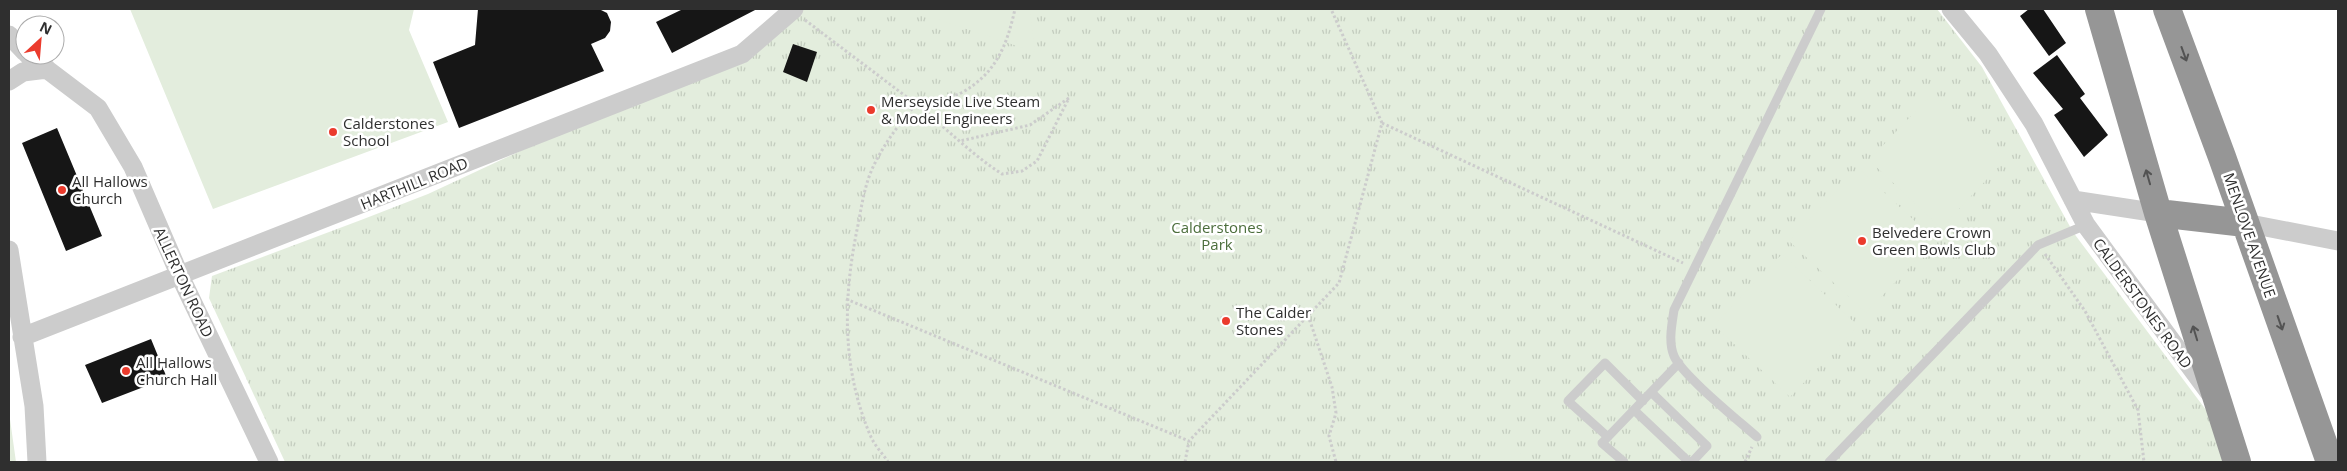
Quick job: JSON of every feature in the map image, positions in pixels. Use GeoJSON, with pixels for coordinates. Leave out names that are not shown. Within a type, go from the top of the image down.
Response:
{"type":"FeatureCollection","features":[{"type":"Feature","properties":{"kind":"highway"},"geometry":{"type":"LineString","coordinates":[[2098,9],[2158,213],[2237,462]]}},
{"type":"Feature","properties":{"kind":"highway","name":"MENLOVE AVENUE"},"geometry":{"type":"LineString","coordinates":[[2167,9],[2330,462]]}},
{"type":"Feature","properties":{"kind":"highway"},"geometry":{"type":"LineString","coordinates":[[2158,213],[2245,224]]}},
{"type":"Feature","properties":{"kind":"street","name":"HARTHILL ROAD"},"geometry":{"type":"LineString","coordinates":[[22,337],[742,54],[794,9]]}},
{"type":"Feature","properties":{"kind":"street","name":"CALDERSTONES ROAD"},"geometry":{"type":"LineString","coordinates":[[1951,9],[1988,54],[2034,124],[2086,225],[2217,403]]}},
{"type":"Feature","properties":{"kind":"street","name":"ALLERTON ROAD"},"geometry":{"type":"LineString","coordinates":[[42,65],[98,108],[132,167],[180,276],[269,462]]}},
{"type":"Feature","properties":{"kind":"street"},"geometry":{"type":"LineString","coordinates":[[9,81],[23,72],[47,69]]}},
{"type":"Feature","properties":{"kind":"street"},"geometry":{"type":"LineString","coordinates":[[2073,200],[2158,213]]}},
{"type":"Feature","properties":{"kind":"street"},"geometry":{"type":"LineString","coordinates":[[2245,224],[2338,240]]}},
{"type":"Feature","properties":{"kind":"street"},"geometry":{"type":"LineString","coordinates":[[9,250],[34,406],[37,462]]}},
{"type":"Feature","properties":{"kind":"lane"},"geometry":{"type":"LineString","coordinates":[[1756,437],[1691,377],[1679,363],[1674,356],[1670,331],[1674,310],[1696,269],[1822,9]]}},
{"type":"Feature","properties":{"kind":"lane"},"geometry":{"type":"LineString","coordinates":[[1829,462],[2038,245],[2086,225]]}},
{"type":"Feature","properties":{"kind":"lane"},"geometry":{"type":"LineString","coordinates":[[1608,437],[1568,401],[1605,363],[1643,401]]}},
{"type":"Feature","properties":{"kind":"lane"},"geometry":{"type":"LineString","coordinates":[[1624,462],[1602,443],[1679,363]]}},
{"type":"Feature","properties":{"kind":"lane"},"geometry":{"type":"LineString","coordinates":[[1634,410],[1690,462],[1707,446],[1652,392]]}},
{"type":"Feature","properties":{"kind":"path"},"geometry":{"type":"LineString","coordinates":[[794,9],[916,104],[980,160],[1002,174],[1022,171],[1037,161],[1069,98],[1030,125],[960,141]]}},
{"type":"Feature","properties":{"kind":"path"},"geometry":{"type":"LineString","coordinates":[[888,462],[872,437],[856,389],[846,331],[846,299],[851,256],[868,181],[874,164],[892,132],[916,104],[960,93],[989,72],[1008,41],[1015,9]]}},
{"type":"Feature","properties":{"kind":"path"},"geometry":{"type":"LineString","coordinates":[[1185,462],[1189,441],[1339,283],[1382,123],[1331,9]]}},
{"type":"Feature","properties":{"kind":"path"},"geometry":{"type":"LineString","coordinates":[[1382,123],[1696,269]]}},
{"type":"Feature","properties":{"kind":"path"},"geometry":{"type":"LineString","coordinates":[[2038,245],[2085,312],[2138,410],[2144,462]]}},
{"type":"Feature","properties":{"kind":"path"},"geometry":{"type":"LineString","coordinates":[[846,299],[1189,441]]}},
{"type":"Feature","properties":{"kind":"path"},"geometry":{"type":"LineString","coordinates":[[1308,315],[1332,387],[1336,413],[1329,436],[1336,462]]}},
{"type":"Feature","properties":{"kind":"green space"},"geometry":{"type":"Polygon","coordinates":[[[130,9],[414,9],[409,30],[448,122],[213,209],[130,9]]]}},
{"type":"Feature","properties":{"kind":"green space","name":"Calderstones Park"},"geometry":{"type":"Polygon","coordinates":[[[803,9],[1937,9],[1982,67],[2073,232],[2209,414],[2225,462],[285,462],[209,298],[212,276],[428,194],[533,145],[743,63],[803,9]]]}},
{"type":"Feature","properties":{"kind":"green space"},"geometry":{"type":"Polygon","coordinates":[[[907,9],[1036,9],[1030,12],[1035,52],[907,9]]]}},
{"type":"Feature","properties":{"kind":"green space","name":"Belvedere Crown Green Bowls Club"},"geometry":{"type":"Polygon","coordinates":[[[1933,93],[2005,160],[1941,228],[1869,160],[1933,93]]]}},
{"type":"Feature","properties":{"kind":"green space","name":"Belvedere Crown Green Bowls Club"},"geometry":{"type":"Polygon","coordinates":[[[1858,168],[1935,240],[1866,313],[1789,241],[1858,168]]]}},
{"type":"Feature","properties":{"kind":"green space"},"geometry":{"type":"Polygon","coordinates":[[[1782,254],[1858,326],[1790,397],[1714,325],[1782,254]]]}},
{"type":"Feature","properties":{"kind":"green space"},"geometry":{"type":"Polygon","coordinates":[[[9,412],[16,462],[9,462],[9,412]]]}},
{"type":"Feature","properties":{"kind":"green space"},"geometry":{"type":"Polygon","coordinates":[[[1510,444],[1529,462],[1493,462],[1510,444]]]}},
{"type":"Feature","properties":{"kind":"building"},"geometry":{"type":"Polygon","coordinates":[[[478,9],[599,9],[607,13],[611,22],[610,31],[605,38],[591,44],[604,71],[459,128],[433,62],[475,45],[478,9]]]}},
{"type":"Feature","properties":{"kind":"building"},"geometry":{"type":"Polygon","coordinates":[[[683,9],[757,9],[672,53],[656,22],[683,9]]]}},
{"type":"Feature","properties":{"kind":"building"},"geometry":{"type":"Polygon","coordinates":[[[2029,9],[2043,9],[2066,43],[2049,56],[2020,16],[2029,9]]]}},
{"type":"Feature","properties":{"kind":"building"},"geometry":{"type":"Polygon","coordinates":[[[793,44],[817,52],[807,82],[783,72],[793,44]]]}},
{"type":"Feature","properties":{"kind":"building"},"geometry":{"type":"Polygon","coordinates":[[[2057,55],[2085,94],[2080,98],[2108,135],[2084,157],[2054,115],[2063,109],[2033,73],[2057,55]]]}},
{"type":"Feature","properties":{"kind":"building","name":"All Hallows Church"},"geometry":{"type":"Polygon","coordinates":[[[57,128],[102,236],[66,251],[22,143],[57,128]]]}},
{"type":"Feature","properties":{"kind":"building","name":"All Hallows Church Hall"},"geometry":{"type":"Polygon","coordinates":[[[151,339],[167,378],[102,403],[85,365],[151,339]]]}},
{"type":"Feature","properties":{"kind":"place","name":"Merseyside Live Steam & Model Engineers"},"geometry":{"type":"Point","coordinates":[871,110]}},
{"type":"Feature","properties":{"kind":"place","name":"Calderstones School"},"geometry":{"type":"Point","coordinates":[333,132]}},
{"type":"Feature","properties":{"kind":"place","name":"All Hallows Church"},"geometry":{"type":"Point","coordinates":[62,190]}},
{"type":"Feature","properties":{"kind":"place","name":"Belvedere Crown Green Bowls Club"},"geometry":{"type":"Point","coordinates":[1862,241]}},
{"type":"Feature","properties":{"kind":"place","name":"The Calder Stones"},"geometry":{"type":"Point","coordinates":[1226,321]}},
{"type":"Feature","properties":{"kind":"place","name":"All Hallows Church Hall"},"geometry":{"type":"Point","coordinates":[126,371]}}]}
